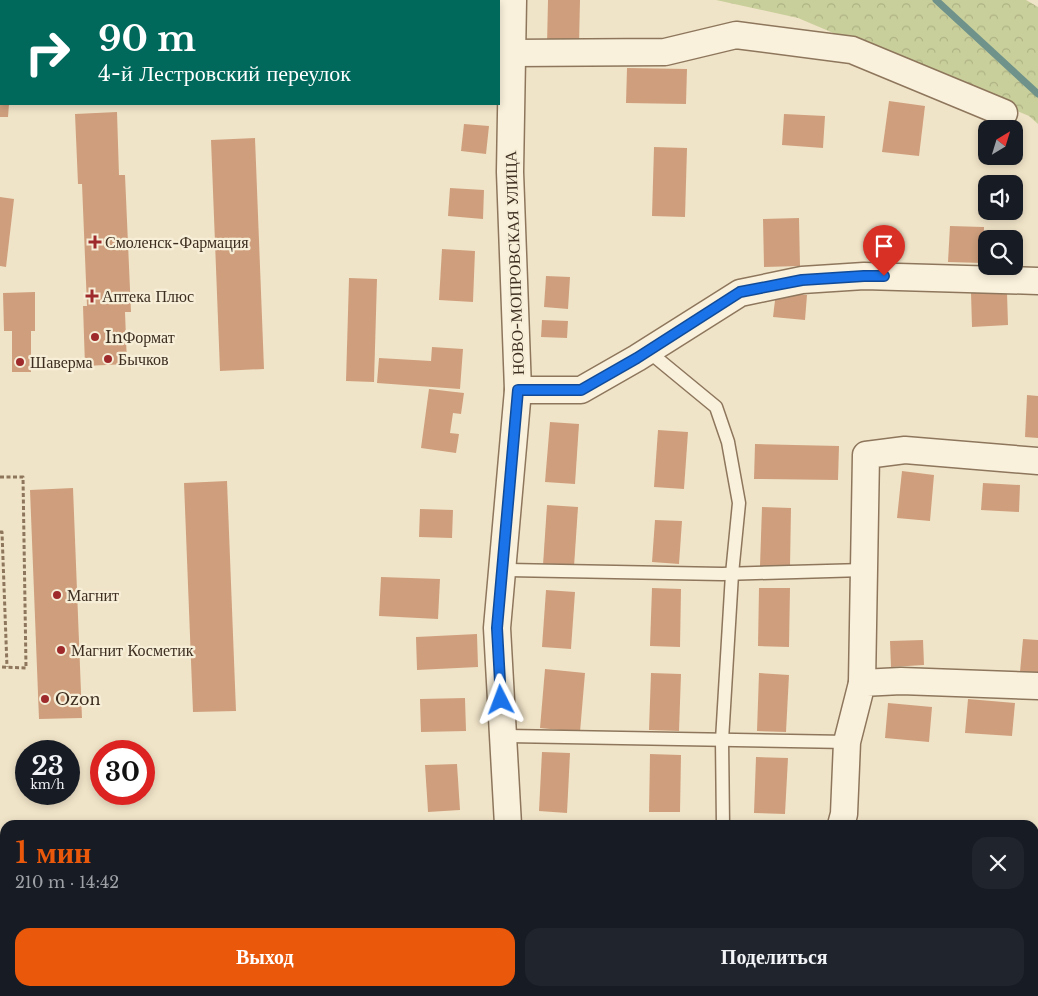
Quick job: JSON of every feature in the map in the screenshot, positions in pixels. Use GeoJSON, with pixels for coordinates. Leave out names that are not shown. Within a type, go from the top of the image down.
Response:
{"type":"FeatureCollection","features":[{"type":"Feature","properties":{"kind":"street","name":"НОВО-МОПРОВСКАЯ УЛИЦА"},"geometry":{"type":"LineString","coordinates":[[508,820],[497,628],[518,390],[510,172],[513,0]]}},
{"type":"Feature","properties":{"kind":"street"},"geometry":{"type":"LineString","coordinates":[[512,53],[665,52],[736,35],[746,36],[852,50],[1004,113]]}},
{"type":"Feature","properties":{"kind":"street"},"geometry":{"type":"LineString","coordinates":[[518,390],[581,390],[648,351],[740,292],[802,280],[864,276],[1038,281]]}},
{"type":"Feature","properties":{"kind":"street"},"geometry":{"type":"LineString","coordinates":[[842,820],[847,742],[862,683],[866,455],[905,450],[1038,461]]}},
{"type":"Feature","properties":{"kind":"street"},"geometry":{"type":"LineString","coordinates":[[862,683],[901,681],[1038,686]]}},
{"type":"Feature","properties":{"kind":"lane"},"geometry":{"type":"LineString","coordinates":[[648,351],[716,407],[728,442],[739,503],[732,574],[722,740],[723,820]]}},
{"type":"Feature","properties":{"kind":"lane"},"geometry":{"type":"LineString","coordinates":[[502,570],[732,574],[864,570]]}},
{"type":"Feature","properties":{"kind":"lane"},"geometry":{"type":"LineString","coordinates":[[503,736],[847,742]]}},
{"type":"Feature","properties":{"kind":"path"},"geometry":{"type":"LineString","coordinates":[[0,477],[23,477],[26,668],[0,667]]}},
{"type":"Feature","properties":{"kind":"path"},"geometry":{"type":"LineString","coordinates":[[0,532],[2,532],[7,667]]}},
{"type":"Feature","properties":{"kind":"green space"},"geometry":{"type":"Polygon","coordinates":[[[716,0],[1026,0],[1038,7],[1038,124],[1029,116],[798,18],[716,0]]]}},
{"type":"Feature","properties":{"kind":"building"},"geometry":{"type":"Polygon","coordinates":[[[548,0],[580,0],[579,45],[547,45],[548,0]]]}},
{"type":"Feature","properties":{"kind":"building"},"geometry":{"type":"Polygon","coordinates":[[[627,68],[687,69],[686,104],[626,103],[627,68]]]}},
{"type":"Feature","properties":{"kind":"building"},"geometry":{"type":"Polygon","coordinates":[[[889,101],[925,106],[919,156],[882,152],[889,101]]]}},
{"type":"Feature","properties":{"kind":"building"},"geometry":{"type":"Polygon","coordinates":[[[0,105],[9,105],[8,117],[0,117],[0,105]]]}},
{"type":"Feature","properties":{"kind":"building"},"geometry":{"type":"Polygon","coordinates":[[[117,112],[119,175],[125,175],[131,312],[125,312],[127,364],[85,366],[83,306],[87,306],[82,184],[78,184],[75,114],[117,112]]]}},
{"type":"Feature","properties":{"kind":"building"},"geometry":{"type":"Polygon","coordinates":[[[784,114],[825,116],[823,148],[782,145],[784,114]]]}},
{"type":"Feature","properties":{"kind":"building"},"geometry":{"type":"Polygon","coordinates":[[[464,124],[489,126],[486,154],[461,151],[464,124]]]}},
{"type":"Feature","properties":{"kind":"building"},"geometry":{"type":"Polygon","coordinates":[[[255,138],[264,369],[220,371],[211,140],[255,138]]]}},
{"type":"Feature","properties":{"kind":"building"},"geometry":{"type":"Polygon","coordinates":[[[654,147],[687,148],[685,217],[652,216],[654,147]]]}},
{"type":"Feature","properties":{"kind":"building"},"geometry":{"type":"Polygon","coordinates":[[[450,188],[484,190],[483,219],[448,216],[450,188]]]}},
{"type":"Feature","properties":{"kind":"building"},"geometry":{"type":"Polygon","coordinates":[[[0,197],[14,199],[6,267],[0,266],[0,197]]]}},
{"type":"Feature","properties":{"kind":"building"},"geometry":{"type":"Polygon","coordinates":[[[799,218],[800,266],[764,267],[763,219],[799,218]]]}},
{"type":"Feature","properties":{"kind":"building"},"geometry":{"type":"Polygon","coordinates":[[[950,226],[984,227],[984,230],[978,230],[978,263],[948,262],[950,226]]]}},
{"type":"Feature","properties":{"kind":"building"},"geometry":{"type":"Polygon","coordinates":[[[442,249],[475,251],[473,302],[439,300],[442,249]]]}},
{"type":"Feature","properties":{"kind":"building"},"geometry":{"type":"Polygon","coordinates":[[[546,276],[570,277],[568,309],[544,307],[546,276]]]}},
{"type":"Feature","properties":{"kind":"building"},"geometry":{"type":"Polygon","coordinates":[[[349,278],[377,279],[374,382],[346,381],[349,278]]]}},
{"type":"Feature","properties":{"kind":"building"},"geometry":{"type":"Polygon","coordinates":[[[35,292],[35,331],[31,331],[31,372],[12,372],[12,331],[4,331],[3,293],[35,292]]]}},
{"type":"Feature","properties":{"kind":"building"},"geometry":{"type":"Polygon","coordinates":[[[776,292],[807,295],[805,320],[773,317],[776,292]]]}},
{"type":"Feature","properties":{"kind":"building"},"geometry":{"type":"Polygon","coordinates":[[[1007,292],[1008,325],[972,327],[971,293],[1007,292]]]}},
{"type":"Feature","properties":{"kind":"building"},"geometry":{"type":"Polygon","coordinates":[[[542,320],[568,321],[567,338],[541,337],[542,320]]]}},
{"type":"Feature","properties":{"kind":"building"},"geometry":{"type":"Polygon","coordinates":[[[432,347],[463,349],[460,389],[377,383],[379,358],[431,361],[432,347]]]}},
{"type":"Feature","properties":{"kind":"building"},"geometry":{"type":"Polygon","coordinates":[[[429,389],[464,393],[461,414],[453,413],[450,433],[459,434],[456,453],[421,448],[429,389]]]}},
{"type":"Feature","properties":{"kind":"building"},"geometry":{"type":"Polygon","coordinates":[[[1027,395],[1038,396],[1038,438],[1025,437],[1027,395]]]}},
{"type":"Feature","properties":{"kind":"building"},"geometry":{"type":"Polygon","coordinates":[[[550,422],[579,424],[575,484],[545,482],[550,422]]]}},
{"type":"Feature","properties":{"kind":"building"},"geometry":{"type":"Polygon","coordinates":[[[658,430],[688,432],[684,489],[654,487],[658,430]]]}},
{"type":"Feature","properties":{"kind":"building"},"geometry":{"type":"Polygon","coordinates":[[[755,444],[839,446],[838,480],[754,479],[755,444]]]}},
{"type":"Feature","properties":{"kind":"building"},"geometry":{"type":"Polygon","coordinates":[[[902,471],[934,475],[930,521],[897,518],[902,471]]]}},
{"type":"Feature","properties":{"kind":"building"},"geometry":{"type":"Polygon","coordinates":[[[227,481],[236,711],[193,712],[184,483],[227,481]]]}},
{"type":"Feature","properties":{"kind":"building"},"geometry":{"type":"Polygon","coordinates":[[[983,483],[1020,485],[1019,512],[981,510],[983,483]]]}},
{"type":"Feature","properties":{"kind":"building"},"geometry":{"type":"Polygon","coordinates":[[[73,488],[82,718],[39,719],[30,490],[73,488]]]}},
{"type":"Feature","properties":{"kind":"building"},"geometry":{"type":"Polygon","coordinates":[[[547,505],[578,507],[574,567],[543,565],[547,505]]]}},
{"type":"Feature","properties":{"kind":"building"},"geometry":{"type":"Polygon","coordinates":[[[762,507],[791,508],[790,567],[760,566],[762,507]]]}},
{"type":"Feature","properties":{"kind":"building"},"geometry":{"type":"Polygon","coordinates":[[[420,509],[453,510],[452,538],[419,537],[420,509]]]}},
{"type":"Feature","properties":{"kind":"building"},"geometry":{"type":"Polygon","coordinates":[[[655,520],[682,521],[679,564],[652,562],[655,520]]]}},
{"type":"Feature","properties":{"kind":"building"},"geometry":{"type":"Polygon","coordinates":[[[381,577],[440,579],[438,619],[379,616],[381,577]]]}},
{"type":"Feature","properties":{"kind":"building"},"geometry":{"type":"Polygon","coordinates":[[[652,588],[681,589],[680,647],[650,646],[652,588]]]}},
{"type":"Feature","properties":{"kind":"building"},"geometry":{"type":"Polygon","coordinates":[[[759,588],[790,588],[789,647],[758,646],[759,588]]]}},
{"type":"Feature","properties":{"kind":"building"},"geometry":{"type":"Polygon","coordinates":[[[546,590],[575,592],[571,649],[542,647],[546,590]]]}},
{"type":"Feature","properties":{"kind":"building"},"geometry":{"type":"Polygon","coordinates":[[[477,634],[478,667],[417,670],[416,637],[477,634]]]}},
{"type":"Feature","properties":{"kind":"building"},"geometry":{"type":"Polygon","coordinates":[[[1023,639],[1038,640],[1038,674],[1020,672],[1023,639]]]}},
{"type":"Feature","properties":{"kind":"building"},"geometry":{"type":"Polygon","coordinates":[[[923,640],[924,665],[891,667],[890,641],[923,640]]]}},
{"type":"Feature","properties":{"kind":"building"},"geometry":{"type":"Polygon","coordinates":[[[545,669],[585,673],[580,732],[540,728],[545,669]]]}},
{"type":"Feature","properties":{"kind":"building"},"geometry":{"type":"Polygon","coordinates":[[[651,673],[681,674],[679,731],[649,730],[651,673]]]}},
{"type":"Feature","properties":{"kind":"building"},"geometry":{"type":"Polygon","coordinates":[[[759,673],[789,675],[786,732],[757,731],[759,673]]]}},
{"type":"Feature","properties":{"kind":"building"},"geometry":{"type":"Polygon","coordinates":[[[465,698],[466,731],[421,732],[420,699],[465,698]]]}},
{"type":"Feature","properties":{"kind":"building"},"geometry":{"type":"Polygon","coordinates":[[[968,699],[1015,703],[1012,736],[965,733],[968,699]]]}},
{"type":"Feature","properties":{"kind":"building"},"geometry":{"type":"Polygon","coordinates":[[[888,703],[932,707],[929,742],[885,738],[888,703]]]}},
{"type":"Feature","properties":{"kind":"building"},"geometry":{"type":"Polygon","coordinates":[[[542,752],[570,753],[567,813],[539,811],[542,752]]]}},
{"type":"Feature","properties":{"kind":"building"},"geometry":{"type":"Polygon","coordinates":[[[650,754],[681,755],[680,812],[649,812],[650,754]]]}},
{"type":"Feature","properties":{"kind":"building"},"geometry":{"type":"Polygon","coordinates":[[[756,757],[788,758],[785,814],[754,813],[756,757]]]}},
{"type":"Feature","properties":{"kind":"building"},"geometry":{"type":"Polygon","coordinates":[[[457,764],[460,810],[428,812],[425,765],[457,764]]]}},
{"type":"Feature","properties":{"kind":"waterway"},"geometry":{"type":"LineString","coordinates":[[936,0],[1038,94]]}},
{"type":"Feature","properties":{"kind":"place","name":"Смоленск-Фармация"},"geometry":{"type":"Point","coordinates":[95,242]}},
{"type":"Feature","properties":{"kind":"place","name":"Аптека Плюс"},"geometry":{"type":"Point","coordinates":[92,296]}},
{"type":"Feature","properties":{"kind":"place","name":"InФормат"},"geometry":{"type":"Point","coordinates":[95,337]}},
{"type":"Feature","properties":{"kind":"place","name":"Бычков"},"geometry":{"type":"Point","coordinates":[108,359]}},
{"type":"Feature","properties":{"kind":"place","name":"Шаверма"},"geometry":{"type":"Point","coordinates":[20,362]}},
{"type":"Feature","properties":{"kind":"place","name":"Магнит"},"geometry":{"type":"Point","coordinates":[57,595]}},
{"type":"Feature","properties":{"kind":"place","name":"Магнит Косметик"},"geometry":{"type":"Point","coordinates":[61,650]}},
{"type":"Feature","properties":{"kind":"place","name":"Ozon"},"geometry":{"type":"Point","coordinates":[45,699]}},
{"type":"Feature","properties":{"kind":"route"},"geometry":{"type":"LineString","coordinates":[[501,700],[497,628],[518,390],[581,390],[637,358],[740,292],[802,280],[884,276]]}}]}
